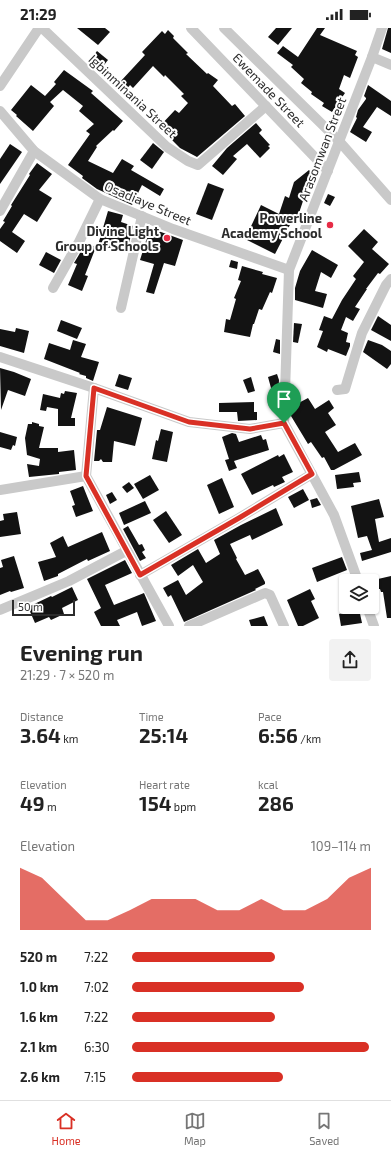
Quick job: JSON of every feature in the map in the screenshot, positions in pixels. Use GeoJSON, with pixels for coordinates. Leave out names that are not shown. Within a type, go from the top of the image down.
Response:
{"type":"FeatureCollection","features":[{"type":"Feature","properties":{"kind":"street"},"geometry":{"type":"LineString","coordinates":[[0,86],[39,28]]}},
{"type":"Feature","properties":{"kind":"street","name":"Igbinminania Street"},"geometry":{"type":"LineString","coordinates":[[42,28],[166,147],[188,161],[198,165],[266,106]]}},
{"type":"Feature","properties":{"kind":"street","name":"Ewemade Street"},"geometry":{"type":"LineString","coordinates":[[191,28],[328,170]]}},
{"type":"Feature","properties":{"kind":"street"},"geometry":{"type":"LineString","coordinates":[[224,28],[339,141],[391,200]]}},
{"type":"Feature","properties":{"kind":"street","name":"Arasomwan Street"},"geometry":{"type":"LineString","coordinates":[[284,423],[289,270],[372,58],[382,28]]}},
{"type":"Feature","properties":{"kind":"street"},"geometry":{"type":"LineString","coordinates":[[372,58],[391,65]]}},
{"type":"Feature","properties":{"kind":"street","name":"Osadiaye Street"},"geometry":{"type":"LineString","coordinates":[[0,111],[34,151],[100,199],[173,229],[289,270]]}},
{"type":"Feature","properties":{"kind":"street"},"geometry":{"type":"LineString","coordinates":[[0,211],[34,151]]}},
{"type":"Feature","properties":{"kind":"street"},"geometry":{"type":"LineString","coordinates":[[53,288],[100,199]]}},
{"type":"Feature","properties":{"kind":"street"},"geometry":{"type":"LineString","coordinates":[[121,308],[142,216]]}},
{"type":"Feature","properties":{"kind":"street"},"geometry":{"type":"LineString","coordinates":[[337,390],[345,389],[362,333],[386,285],[391,279]]}},
{"type":"Feature","properties":{"kind":"street"},"geometry":{"type":"LineString","coordinates":[[0,357],[94,388],[189,422],[250,429],[284,423],[334,515],[355,574]]}},
{"type":"Feature","properties":{"kind":"street"},"geometry":{"type":"LineString","coordinates":[[94,388],[86,476],[126,551],[169,626]]}},
{"type":"Feature","properties":{"kind":"street"},"geometry":{"type":"LineString","coordinates":[[140,575],[312,474]]}},
{"type":"Feature","properties":{"kind":"street"},"geometry":{"type":"LineString","coordinates":[[0,490],[86,476]]}},
{"type":"Feature","properties":{"kind":"street"},"geometry":{"type":"LineString","coordinates":[[0,610],[69,581],[126,551]]}},
{"type":"Feature","properties":{"kind":"street"},"geometry":{"type":"LineString","coordinates":[[189,626],[264,593],[270,595],[284,626]]}},
{"type":"Feature","properties":{"kind":"street"},"geometry":{"type":"LineString","coordinates":[[370,614],[374,626]]}},
{"type":"Feature","properties":{"kind":"building"},"geometry":{"type":"Polygon","coordinates":[[[77,28],[105,28],[110,32],[98,45],[77,28]]]}},
{"type":"Feature","properties":{"kind":"building"},"geometry":{"type":"Polygon","coordinates":[[[276,28],[292,28],[278,45],[268,37],[276,28]]]}},
{"type":"Feature","properties":{"kind":"building"},"geometry":{"type":"Polygon","coordinates":[[[317,28],[325,28],[320,35],[357,51],[355,55],[358,57],[350,78],[344,75],[339,89],[345,93],[332,112],[322,106],[324,103],[311,94],[312,92],[301,83],[304,79],[291,67],[293,65],[277,53],[283,46],[298,57],[317,28]]]}},
{"type":"Feature","properties":{"kind":"building"},"geometry":{"type":"Polygon","coordinates":[[[388,28],[391,28],[391,53],[382,49],[388,28]]]}},
{"type":"Feature","properties":{"kind":"building"},"geometry":{"type":"Polygon","coordinates":[[[168,30],[174,36],[173,38],[188,53],[186,54],[207,74],[208,73],[218,80],[213,86],[232,106],[235,104],[245,116],[197,157],[180,148],[159,127],[175,110],[179,113],[188,103],[181,96],[184,94],[165,75],[164,77],[153,66],[133,88],[130,85],[127,89],[120,82],[145,55],[142,52],[162,31],[165,34],[168,30]]]}},
{"type":"Feature","properties":{"kind":"building"},"geometry":{"type":"Polygon","coordinates":[[[97,51],[108,60],[100,70],[89,62],[97,51]]]}},
{"type":"Feature","properties":{"kind":"building"},"geometry":{"type":"Polygon","coordinates":[[[64,70],[93,91],[91,93],[123,121],[114,131],[113,130],[96,146],[97,147],[88,161],[113,173],[122,159],[134,166],[131,170],[164,189],[160,196],[142,185],[132,205],[97,189],[68,165],[90,134],[86,131],[94,124],[79,111],[83,106],[63,90],[50,102],[54,106],[33,131],[11,110],[31,85],[45,96],[56,84],[54,82],[64,70]]]}},
{"type":"Feature","properties":{"kind":"building"},"geometry":{"type":"Polygon","coordinates":[[[368,85],[391,101],[391,116],[377,107],[363,127],[372,132],[366,142],[350,132],[357,118],[358,110],[366,99],[364,96],[368,85]]]}},
{"type":"Feature","properties":{"kind":"building"},"geometry":{"type":"Polygon","coordinates":[[[256,123],[262,130],[259,133],[270,145],[268,146],[270,148],[260,158],[247,144],[233,156],[237,159],[223,175],[212,166],[227,148],[256,123]]]}},
{"type":"Feature","properties":{"kind":"building"},"geometry":{"type":"Polygon","coordinates":[[[153,143],[164,152],[152,169],[140,160],[153,143]]]}},
{"type":"Feature","properties":{"kind":"building"},"geometry":{"type":"Polygon","coordinates":[[[10,144],[22,152],[0,184],[0,159],[10,144]]]}},
{"type":"Feature","properties":{"kind":"building"},"geometry":{"type":"Polygon","coordinates":[[[37,163],[52,174],[39,190],[52,198],[37,222],[24,214],[12,232],[25,241],[17,253],[0,241],[0,229],[5,222],[3,221],[12,206],[11,205],[37,163]]]}},
{"type":"Feature","properties":{"kind":"building"},"geometry":{"type":"Polygon","coordinates":[[[309,170],[314,176],[310,180],[298,216],[295,215],[275,254],[245,239],[261,205],[279,214],[285,196],[289,198],[294,182],[309,170]]]}},
{"type":"Feature","properties":{"kind":"building"},"geometry":{"type":"Polygon","coordinates":[[[208,183],[224,189],[212,220],[196,214],[208,183]]]}},
{"type":"Feature","properties":{"kind":"building"},"geometry":{"type":"Polygon","coordinates":[[[328,194],[335,197],[330,206],[324,203],[328,194]]]}},
{"type":"Feature","properties":{"kind":"building"},"geometry":{"type":"Polygon","coordinates":[[[108,211],[123,215],[121,222],[133,226],[127,252],[98,245],[108,211]]]}},
{"type":"Feature","properties":{"kind":"building"},"geometry":{"type":"Polygon","coordinates":[[[150,228],[183,240],[175,266],[164,263],[154,294],[146,292],[154,264],[140,260],[150,228]]]}},
{"type":"Feature","properties":{"kind":"building"},"geometry":{"type":"Polygon","coordinates":[[[364,229],[378,242],[372,249],[389,264],[380,274],[378,273],[366,289],[355,307],[360,309],[353,321],[346,317],[341,330],[348,333],[346,342],[350,343],[346,356],[328,349],[327,352],[317,347],[323,331],[319,330],[324,316],[332,319],[342,300],[356,279],[353,276],[364,262],[348,246],[364,229]]]}},
{"type":"Feature","properties":{"kind":"building"},"geometry":{"type":"Polygon","coordinates":[[[86,243],[96,247],[85,275],[88,276],[82,291],[68,285],[77,264],[74,263],[86,243]]]}},
{"type":"Feature","properties":{"kind":"building"},"geometry":{"type":"Polygon","coordinates":[[[312,250],[338,265],[331,278],[321,272],[315,291],[327,294],[323,308],[295,300],[295,288],[300,271],[312,250]]]}},
{"type":"Feature","properties":{"kind":"building"},"geometry":{"type":"Polygon","coordinates":[[[46,252],[61,260],[54,273],[39,265],[46,252]]]}},
{"type":"Feature","properties":{"kind":"building"},"geometry":{"type":"Polygon","coordinates":[[[231,260],[238,262],[237,269],[229,267],[231,260]]]}},
{"type":"Feature","properties":{"kind":"building"},"geometry":{"type":"Polygon","coordinates":[[[242,266],[277,278],[272,293],[270,292],[262,310],[259,309],[250,337],[224,332],[226,319],[230,320],[236,299],[234,298],[241,281],[238,280],[242,266]]]}},
{"type":"Feature","properties":{"kind":"building"},"geometry":{"type":"Polygon","coordinates":[[[378,316],[391,325],[391,341],[371,330],[378,316]]]}},
{"type":"Feature","properties":{"kind":"building"},"geometry":{"type":"Polygon","coordinates":[[[61,320],[82,328],[77,339],[57,331],[61,320]]]}},
{"type":"Feature","properties":{"kind":"building"},"geometry":{"type":"Polygon","coordinates":[[[294,323],[302,324],[298,343],[293,342],[294,323]]]}},
{"type":"Feature","properties":{"kind":"building"},"geometry":{"type":"Polygon","coordinates":[[[16,328],[29,331],[24,353],[0,346],[0,329],[15,332],[16,328]]]}},
{"type":"Feature","properties":{"kind":"building"},"geometry":{"type":"Polygon","coordinates":[[[276,339],[280,340],[280,354],[273,352],[276,339]]]}},
{"type":"Feature","properties":{"kind":"building"},"geometry":{"type":"Polygon","coordinates":[[[73,340],[86,344],[81,357],[99,362],[93,381],[86,378],[86,376],[79,374],[80,373],[44,359],[49,343],[70,350],[73,340]]]}},
{"type":"Feature","properties":{"kind":"building"},"geometry":{"type":"Polygon","coordinates":[[[368,340],[382,345],[391,351],[391,364],[387,369],[363,352],[368,340]]]}},
{"type":"Feature","properties":{"kind":"building"},"geometry":{"type":"Polygon","coordinates":[[[0,368],[31,379],[25,396],[8,390],[1,410],[0,368]]]}},
{"type":"Feature","properties":{"kind":"building"},"geometry":{"type":"Polygon","coordinates":[[[119,374],[132,378],[128,390],[115,386],[119,374]]]}},
{"type":"Feature","properties":{"kind":"building"},"geometry":{"type":"Polygon","coordinates":[[[277,374],[279,380],[278,398],[274,399],[268,377],[277,374]]]}},
{"type":"Feature","properties":{"kind":"building"},"geometry":{"type":"Polygon","coordinates":[[[251,377],[255,391],[248,393],[243,380],[251,377]]]}},
{"type":"Feature","properties":{"kind":"building"},"geometry":{"type":"Polygon","coordinates":[[[65,391],[77,393],[71,418],[75,418],[75,426],[58,426],[58,409],[47,407],[46,411],[40,410],[43,394],[60,398],[61,393],[64,394],[65,391]]]}},
{"type":"Feature","properties":{"kind":"building"},"geometry":{"type":"Polygon","coordinates":[[[308,398],[315,409],[329,400],[334,408],[328,413],[336,425],[325,432],[338,452],[355,443],[362,455],[334,470],[331,470],[324,457],[322,458],[311,442],[308,444],[291,416],[291,407],[308,398]]]}},
{"type":"Feature","properties":{"kind":"building"},"geometry":{"type":"Polygon","coordinates":[[[254,402],[254,412],[257,412],[257,420],[238,421],[237,412],[219,412],[219,403],[254,402]]]}},
{"type":"Feature","properties":{"kind":"building"},"geometry":{"type":"Polygon","coordinates":[[[107,407],[142,418],[135,446],[114,441],[112,462],[103,462],[101,459],[99,461],[94,461],[97,430],[100,430],[107,407]]]}},
{"type":"Feature","properties":{"kind":"building"},"geometry":{"type":"Polygon","coordinates":[[[32,422],[44,427],[39,448],[58,448],[58,452],[74,450],[76,470],[59,472],[59,474],[29,477],[27,464],[39,466],[40,459],[27,455],[25,438],[28,424],[32,424],[32,422]]]}},
{"type":"Feature","properties":{"kind":"building"},"geometry":{"type":"Polygon","coordinates":[[[161,429],[173,432],[167,462],[152,459],[156,440],[158,441],[161,429]]]}},
{"type":"Feature","properties":{"kind":"building"},"geometry":{"type":"Polygon","coordinates":[[[0,432],[17,437],[15,446],[13,445],[11,450],[0,447],[0,432]]]}},
{"type":"Feature","properties":{"kind":"building"},"geometry":{"type":"Polygon","coordinates":[[[232,433],[236,434],[239,442],[261,435],[263,440],[266,439],[269,450],[234,461],[237,468],[229,471],[225,460],[229,459],[222,437],[232,433]]]}},
{"type":"Feature","properties":{"kind":"building"},"geometry":{"type":"Polygon","coordinates":[[[284,454],[293,472],[282,477],[285,482],[274,487],[273,485],[252,495],[241,474],[278,455],[279,457],[284,454]]]}},
{"type":"Feature","properties":{"kind":"building"},"geometry":{"type":"Polygon","coordinates":[[[359,472],[361,482],[353,483],[354,487],[337,489],[335,475],[359,472]]]}},
{"type":"Feature","properties":{"kind":"building"},"geometry":{"type":"Polygon","coordinates":[[[150,475],[159,490],[143,499],[134,484],[150,475]]]}},
{"type":"Feature","properties":{"kind":"building"},"geometry":{"type":"Polygon","coordinates":[[[222,478],[234,507],[219,514],[207,485],[222,478]]]}},
{"type":"Feature","properties":{"kind":"building"},"geometry":{"type":"Polygon","coordinates":[[[129,482],[134,488],[127,493],[122,487],[129,482]]]}},
{"type":"Feature","properties":{"kind":"building"},"geometry":{"type":"Polygon","coordinates":[[[83,486],[93,511],[76,517],[72,506],[75,505],[70,491],[83,486]]]}},
{"type":"Feature","properties":{"kind":"building"},"geometry":{"type":"Polygon","coordinates":[[[303,489],[309,500],[294,508],[288,497],[303,489]]]}},
{"type":"Feature","properties":{"kind":"building"},"geometry":{"type":"Polygon","coordinates":[[[112,492],[117,500],[110,504],[106,495],[112,492]]]}},
{"type":"Feature","properties":{"kind":"building"},"geometry":{"type":"Polygon","coordinates":[[[317,498],[321,505],[312,508],[310,500],[317,498]]]}},
{"type":"Feature","properties":{"kind":"building"},"geometry":{"type":"Polygon","coordinates":[[[379,499],[384,517],[375,519],[379,542],[391,538],[391,552],[362,561],[360,553],[372,550],[367,536],[358,538],[351,506],[379,499]]]}},
{"type":"Feature","properties":{"kind":"building"},"geometry":{"type":"Polygon","coordinates":[[[145,501],[151,513],[124,525],[119,513],[145,501]]]}},
{"type":"Feature","properties":{"kind":"building"},"geometry":{"type":"Polygon","coordinates":[[[276,508],[283,525],[252,540],[250,535],[230,544],[245,575],[258,569],[265,584],[255,589],[256,590],[184,622],[171,595],[168,597],[163,588],[178,580],[186,595],[203,582],[193,565],[178,576],[171,565],[198,549],[206,563],[220,554],[214,540],[276,508]]]}},
{"type":"Feature","properties":{"kind":"building"},"geometry":{"type":"Polygon","coordinates":[[[166,511],[182,535],[169,543],[153,520],[166,511]]]}},
{"type":"Feature","properties":{"kind":"building"},"geometry":{"type":"Polygon","coordinates":[[[17,512],[21,534],[0,537],[0,521],[4,520],[3,514],[17,512]]]}},
{"type":"Feature","properties":{"kind":"building"},"geometry":{"type":"Polygon","coordinates":[[[128,526],[139,545],[142,544],[145,550],[142,552],[146,558],[140,561],[123,529],[128,526]]]}},
{"type":"Feature","properties":{"kind":"building"},"geometry":{"type":"Polygon","coordinates":[[[102,532],[110,551],[88,561],[87,559],[58,574],[58,576],[44,581],[38,562],[56,557],[50,543],[63,536],[68,547],[102,532]]]}},
{"type":"Feature","properties":{"kind":"building"},"geometry":{"type":"Polygon","coordinates":[[[14,556],[24,588],[0,595],[0,568],[3,567],[1,560],[14,556]]]}},
{"type":"Feature","properties":{"kind":"building"},"geometry":{"type":"Polygon","coordinates":[[[342,557],[347,570],[317,582],[312,568],[342,557]]]}},
{"type":"Feature","properties":{"kind":"building"},"geometry":{"type":"Polygon","coordinates":[[[125,560],[132,573],[105,585],[114,605],[144,593],[156,621],[142,626],[137,612],[117,620],[120,626],[101,626],[94,612],[101,608],[87,579],[125,560]]]}},
{"type":"Feature","properties":{"kind":"building"},"geometry":{"type":"Polygon","coordinates":[[[391,576],[391,618],[387,618],[383,592],[379,589],[379,579],[391,576]]]}},
{"type":"Feature","properties":{"kind":"building"},"geometry":{"type":"Polygon","coordinates":[[[72,587],[78,600],[62,608],[64,614],[51,620],[49,617],[35,623],[28,607],[72,587]]]}},
{"type":"Feature","properties":{"kind":"building"},"geometry":{"type":"Polygon","coordinates":[[[310,589],[315,599],[311,601],[319,618],[303,626],[298,626],[287,600],[310,589]]]}},
{"type":"Feature","properties":{"kind":"building"},"geometry":{"type":"Polygon","coordinates":[[[339,614],[360,614],[362,623],[341,626],[339,614]]]}},
{"type":"Feature","properties":{"kind":"building"},"geometry":{"type":"Polygon","coordinates":[[[264,616],[268,626],[251,626],[249,620],[264,616]]]}},
{"type":"Feature","properties":{"kind":"place","name":"Powerline Academy School"},"geometry":{"type":"Point","coordinates":[330,225]}},
{"type":"Feature","properties":{"kind":"place","name":"Divine Light Group of Schools"},"geometry":{"type":"Point","coordinates":[167,238]}},
{"type":"Feature","properties":{"kind":"route"},"geometry":{"type":"LineString","coordinates":[[94,388],[189,422],[250,429],[284,423],[312,474],[140,575],[86,476],[94,388]]}}]}
